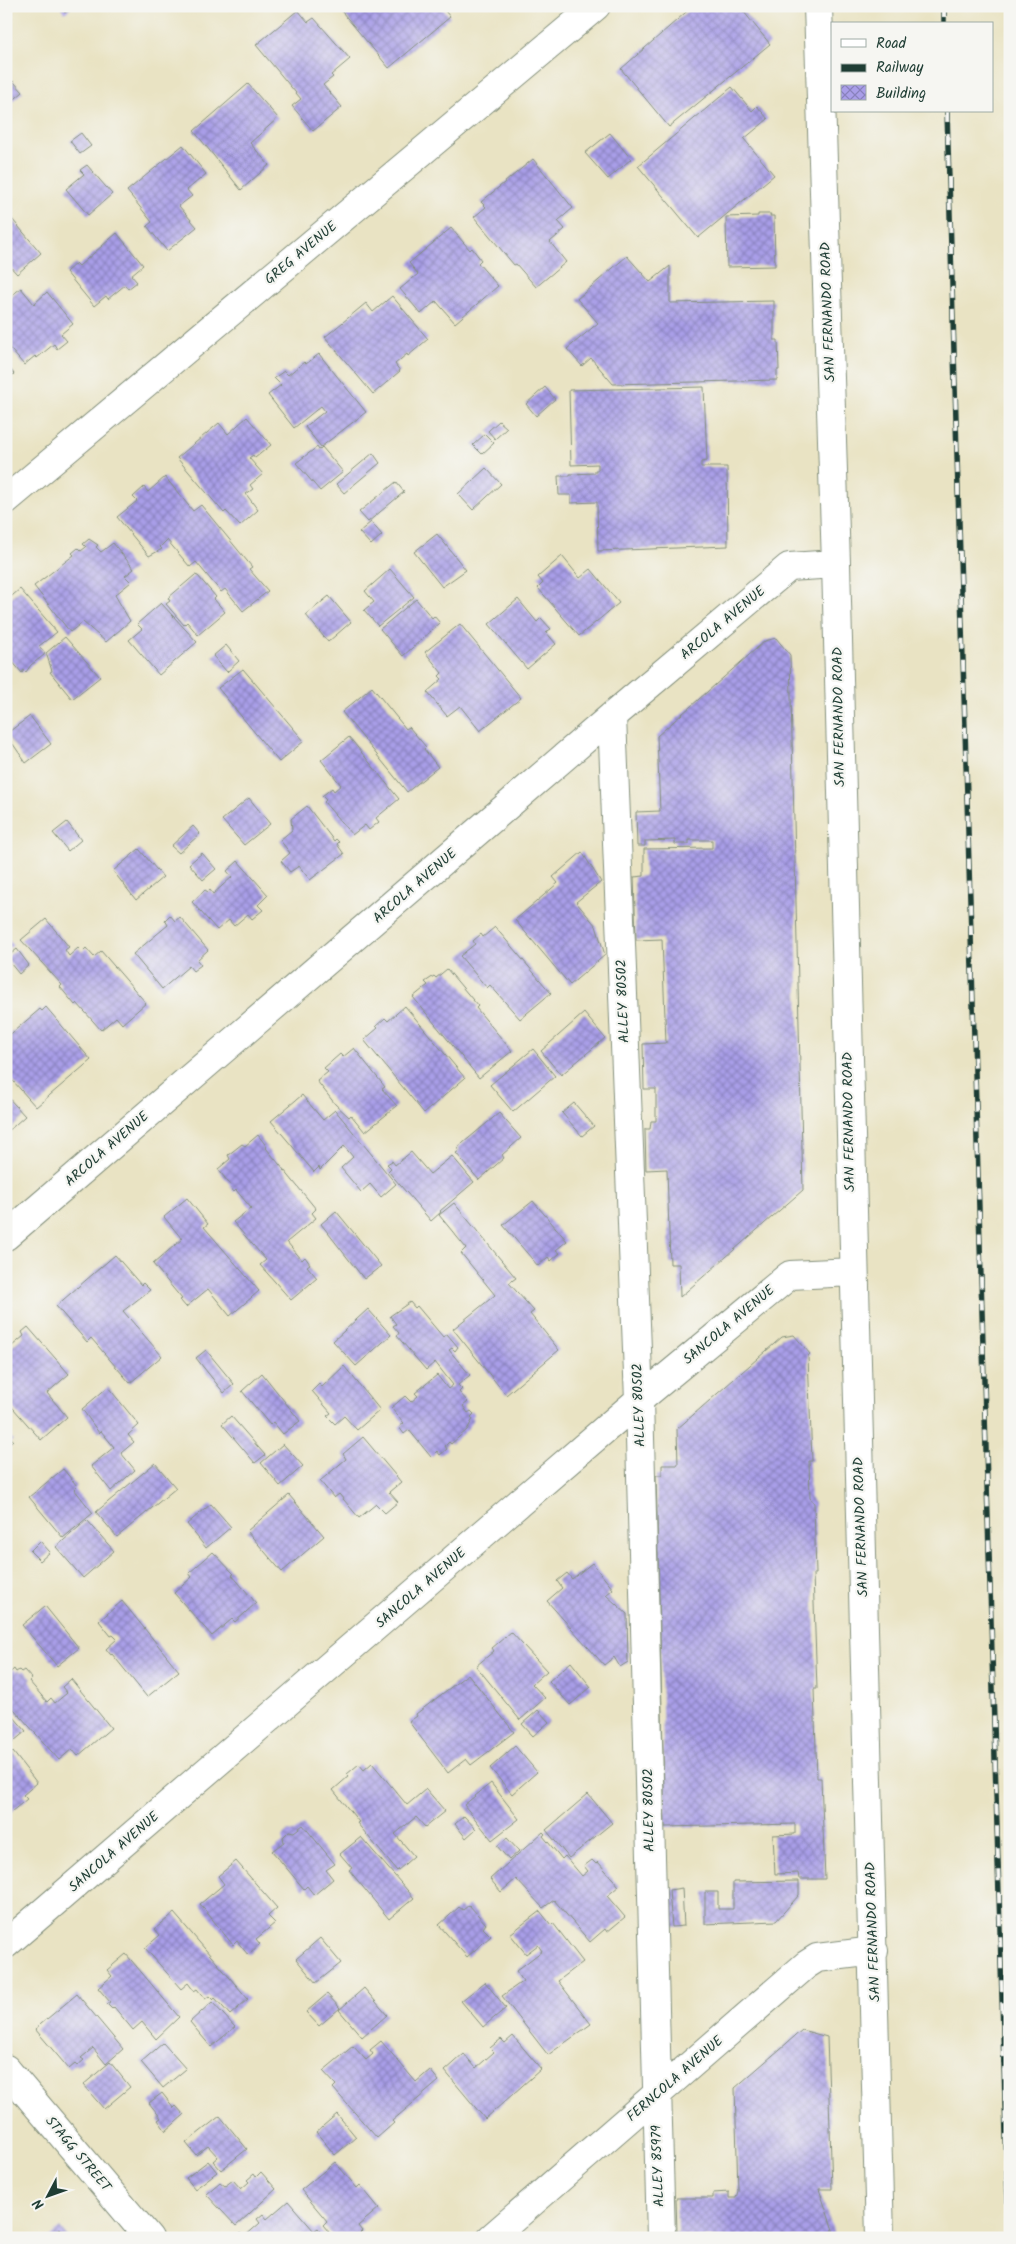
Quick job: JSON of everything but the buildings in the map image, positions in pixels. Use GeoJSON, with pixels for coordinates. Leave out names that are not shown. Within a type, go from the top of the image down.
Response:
{"type":"FeatureCollection","features":[{"type":"Feature","properties":{"kind":"street","name":"GREG AVENUE"},"geometry":{"type":"LineString","coordinates":[[6,500],[596,6]]}},
{"type":"Feature","properties":{"kind":"street","name":"SAN FERNANDO ROAD"},"geometry":{"type":"LineString","coordinates":[[818,6],[836,564],[853,1272],[874,1951],[880,2238]]}},
{"type":"Feature","properties":{"kind":"street","name":"ARCOLA AVENUE"},"geometry":{"type":"LineString","coordinates":[[6,1236],[612,716],[789,567],[836,564]]}},
{"type":"Feature","properties":{"kind":"street","name":"ALLEY 80502"},"geometry":{"type":"LineString","coordinates":[[612,716],[639,1400],[656,2095]]}},
{"type":"Feature","properties":{"kind":"street","name":"SANCOLA AVENUE"},"geometry":{"type":"LineString","coordinates":[[6,1944],[639,1400],[790,1275],[853,1272]]}},
{"type":"Feature","properties":{"kind":"street","name":"FERNCOLA AVENUE"},"geometry":{"type":"LineString","coordinates":[[491,2238],[806,1965],[817,1958],[874,1951]]}},
{"type":"Feature","properties":{"kind":"street","name":"STAGG STREET"},"geometry":{"type":"LineString","coordinates":[[6,2069],[149,2238]]}},
{"type":"Feature","properties":{"kind":"street","name":"ALLEY 85979"},"geometry":{"type":"LineString","coordinates":[[656,2095],[661,2238]]}},
{"type":"Feature","properties":{"kind":"railway"},"geometry":{"type":"LineString","coordinates":[[944,6],[944,22]]}},
{"type":"Feature","properties":{"kind":"railway"},"geometry":{"type":"LineString","coordinates":[[947,112],[1009,2238]]}}]}
